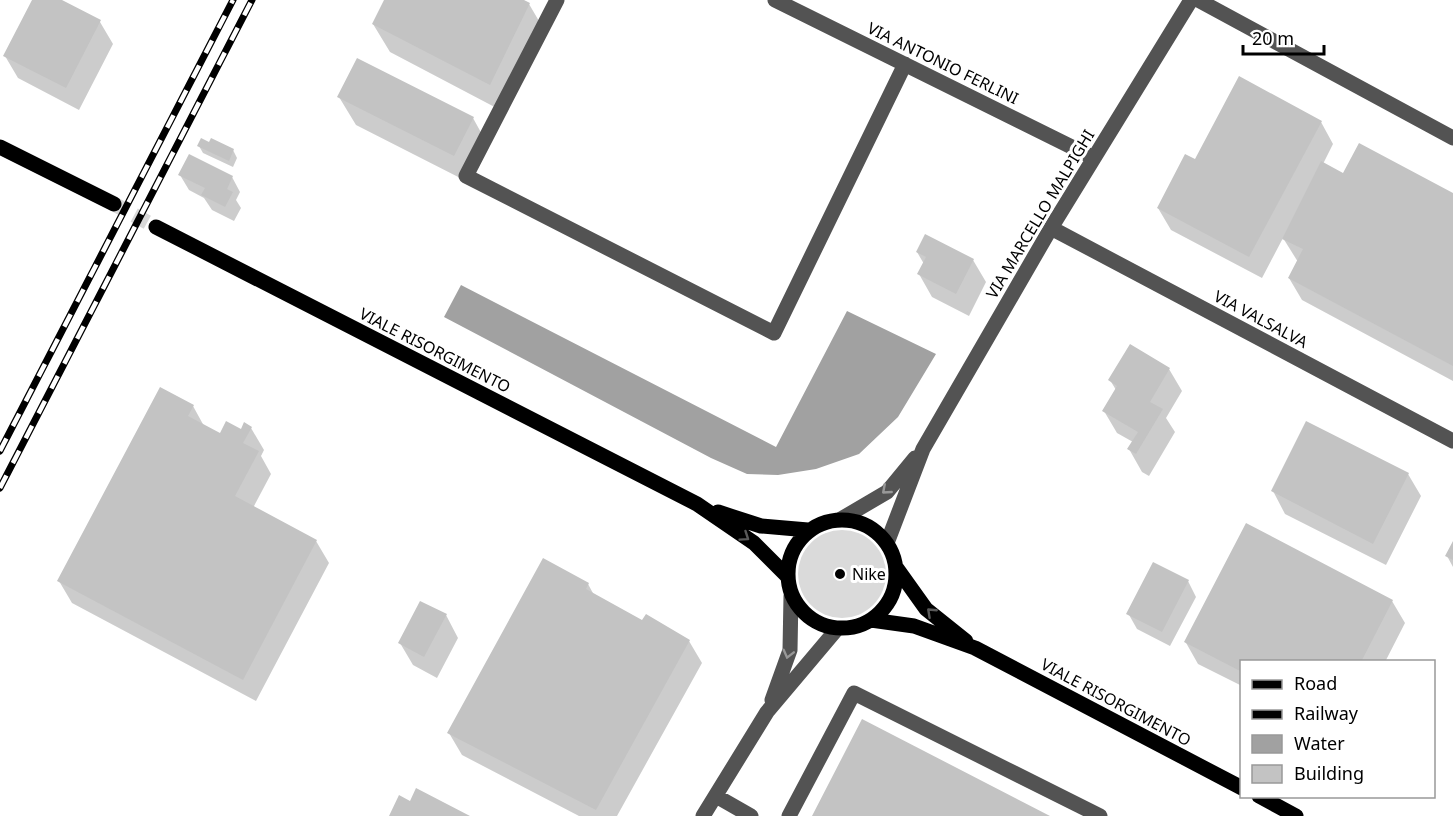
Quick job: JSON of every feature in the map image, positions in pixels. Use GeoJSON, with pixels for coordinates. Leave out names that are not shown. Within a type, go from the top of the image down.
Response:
{"type":"FeatureCollection","features":[{"type":"Feature","properties":{"kind":"main road"},"geometry":{"type":"LineString","coordinates":[[0,147],[114,204]]}},
{"type":"Feature","properties":{"kind":"main road","name":"VIALE RISORGIMENTO"},"geometry":{"type":"LineString","coordinates":[[156,228],[697,504],[754,543],[787,576]]}},
{"type":"Feature","properties":{"kind":"main road","name":"VIALE RISORGIMENTO"},"geometry":{"type":"LineString","coordinates":[[697,504],[761,526],[808,530],[824,522],[841,519]]}},
{"type":"Feature","properties":{"kind":"main road"},"geometry":{"type":"LineString","coordinates":[[841,519],[858,522],[874,530],[887,543]]}},
{"type":"Feature","properties":{"kind":"main road"},"geometry":{"type":"LineString","coordinates":[[808,530],[797,543],[789,559],[787,576],[791,596],[810,618],[822,625],[837,629]]}},
{"type":"Feature","properties":{"kind":"main road","name":"VIALE RISORGIMENTO"},"geometry":{"type":"LineString","coordinates":[[837,629],[855,627],[871,621],[883,610],[891,597],[896,583],[896,567],[887,543]]}},
{"type":"Feature","properties":{"kind":"main road","name":"VIALE RISORGIMENTO"},"geometry":{"type":"LineString","coordinates":[[896,567],[926,609],[975,648]]}},
{"type":"Feature","properties":{"kind":"main road","name":"VIALE RISORGIMENTO"},"geometry":{"type":"LineString","coordinates":[[871,621],[914,626],[975,648],[1240,787]]}},
{"type":"Feature","properties":{"kind":"main road"},"geometry":{"type":"LineString","coordinates":[[1263,798],[1296,816]]}},
{"type":"Feature","properties":{"kind":"street"},"geometry":{"type":"LineString","coordinates":[[556,0],[466,176],[774,333],[905,64]]}},
{"type":"Feature","properties":{"kind":"street","name":"VIA ANTONIO FERLINI"},"geometry":{"type":"LineString","coordinates":[[775,0],[1094,158]]}},
{"type":"Feature","properties":{"kind":"street","name":"VIA MARCELLO MALPIGHI"},"geometry":{"type":"LineString","coordinates":[[887,543],[923,449],[1052,228],[1191,0]]}},
{"type":"Feature","properties":{"kind":"street"},"geometry":{"type":"LineString","coordinates":[[1198,0],[1453,138]]}},
{"type":"Feature","properties":{"kind":"street","name":"VIA VALSALVA"},"geometry":{"type":"LineString","coordinates":[[1052,228],[1453,441]]}},
{"type":"Feature","properties":{"kind":"street","name":"VIA MARCELLO MALPIGHI"},"geometry":{"type":"LineString","coordinates":[[841,519],[887,492],[923,449]]}},
{"type":"Feature","properties":{"kind":"street"},"geometry":{"type":"LineString","coordinates":[[768,712],[790,650],[791,596]]}},
{"type":"Feature","properties":{"kind":"street"},"geometry":{"type":"LineString","coordinates":[[703,816],[768,712],[837,629]]}},
{"type":"Feature","properties":{"kind":"street"},"geometry":{"type":"LineString","coordinates":[[789,816],[854,693],[1100,816]]}},
{"type":"Feature","properties":{"kind":"street"},"geometry":{"type":"LineString","coordinates":[[716,796],[751,816]]}},
{"type":"Feature","properties":{"kind":"shaded area"},"geometry":{"type":"Polygon","coordinates":[[[842,530],[859,534],[873,543],[882,557],[886,574],[882,591],[873,605],[859,614],[842,618],[825,614],[811,605],[802,591],[798,574],[802,557],[811,543],[825,534],[842,530]]]}},
{"type":"Feature","properties":{"kind":"water"},"geometry":{"type":"Polygon","coordinates":[[[461,285],[776,447],[847,311],[936,354],[898,417],[859,454],[816,469],[778,475],[747,474],[711,458],[444,317],[461,285]]]}},
{"type":"Feature","properties":{"kind":"building"},"geometry":{"type":"Polygon","coordinates":[[[32,0],[62,0],[101,20],[66,88],[3,56],[32,0]]]}},
{"type":"Feature","properties":{"kind":"building"},"geometry":{"type":"Polygon","coordinates":[[[384,0],[524,0],[530,3],[490,85],[372,24],[384,0]]]}},
{"type":"Feature","properties":{"kind":"building"},"geometry":{"type":"Polygon","coordinates":[[[357,58],[474,117],[454,156],[337,97],[357,58]]]}},
{"type":"Feature","properties":{"kind":"building"},"geometry":{"type":"Polygon","coordinates":[[[1239,76],[1322,121],[1249,257],[1157,208],[1185,154],[1195,159],[1239,76]]]}},
{"type":"Feature","properties":{"kind":"building"},"geometry":{"type":"Polygon","coordinates":[[[201,138],[209,142],[211,138],[234,149],[229,161],[197,146],[201,138]]]}},
{"type":"Feature","properties":{"kind":"building"},"geometry":{"type":"Polygon","coordinates":[[[1359,143],[1453,193],[1453,366],[1288,278],[1303,249],[1282,239],[1321,161],[1343,173],[1359,143]]]}},
{"type":"Feature","properties":{"kind":"building"},"geometry":{"type":"Polygon","coordinates":[[[189,154],[233,176],[227,189],[233,192],[225,207],[201,195],[205,188],[178,175],[189,154]]]}},
{"type":"Feature","properties":{"kind":"building"},"geometry":{"type":"Polygon","coordinates":[[[925,234],[974,259],[956,294],[917,274],[926,257],[916,252],[925,234]]]}},
{"type":"Feature","properties":{"kind":"building"},"geometry":{"type":"Polygon","coordinates":[[[1130,344],[1170,368],[1150,402],[1163,409],[1136,454],[1127,449],[1138,432],[1102,411],[1117,386],[1108,380],[1130,344]]]}},
{"type":"Feature","properties":{"kind":"building"},"geometry":{"type":"Polygon","coordinates":[[[160,387],[194,405],[188,416],[220,433],[226,421],[241,429],[244,422],[252,427],[243,443],[259,451],[235,496],[317,540],[243,680],[57,581],[160,387]]]}},
{"type":"Feature","properties":{"kind":"building"},"geometry":{"type":"Polygon","coordinates":[[[1306,421],[1409,473],[1373,544],[1271,491],[1306,421]]]}},
{"type":"Feature","properties":{"kind":"building"},"geometry":{"type":"Polygon","coordinates":[[[1246,523],[1393,600],[1362,660],[1240,660],[1240,671],[1184,642],[1246,523]]]}},
{"type":"Feature","properties":{"kind":"building"},"geometry":{"type":"Polygon","coordinates":[[[1453,541],[1453,560],[1445,556],[1453,541]]]}},
{"type":"Feature","properties":{"kind":"building"},"geometry":{"type":"Polygon","coordinates":[[[543,558],[589,583],[586,589],[642,620],[646,614],[690,640],[596,810],[447,733],[543,558]]]}},
{"type":"Feature","properties":{"kind":"building"},"geometry":{"type":"Polygon","coordinates":[[[1153,562],[1189,580],[1162,632],[1126,614],[1153,562]]]}},
{"type":"Feature","properties":{"kind":"building"},"geometry":{"type":"Polygon","coordinates":[[[420,601],[447,614],[424,657],[398,643],[420,601]]]}},
{"type":"Feature","properties":{"kind":"building"},"geometry":{"type":"Polygon","coordinates":[[[862,719],[1050,816],[812,816],[862,719]]]}},
{"type":"Feature","properties":{"kind":"building"},"geometry":{"type":"Polygon","coordinates":[[[416,788],[470,816],[389,816],[399,795],[410,801],[416,788]]]}},
{"type":"Feature","properties":{"kind":"tunnel"},"geometry":{"type":"LineString","coordinates":[[114,204],[156,227]]}},
{"type":"Feature","properties":{"kind":"railway"},"geometry":{"type":"LineString","coordinates":[[0,451],[233,0]]}},
{"type":"Feature","properties":{"kind":"railway"},"geometry":{"type":"LineString","coordinates":[[0,488],[252,0]]}},
{"type":"Feature","properties":{"kind":"place","name":"Nike"},"geometry":{"type":"Point","coordinates":[840,574]}}]}
